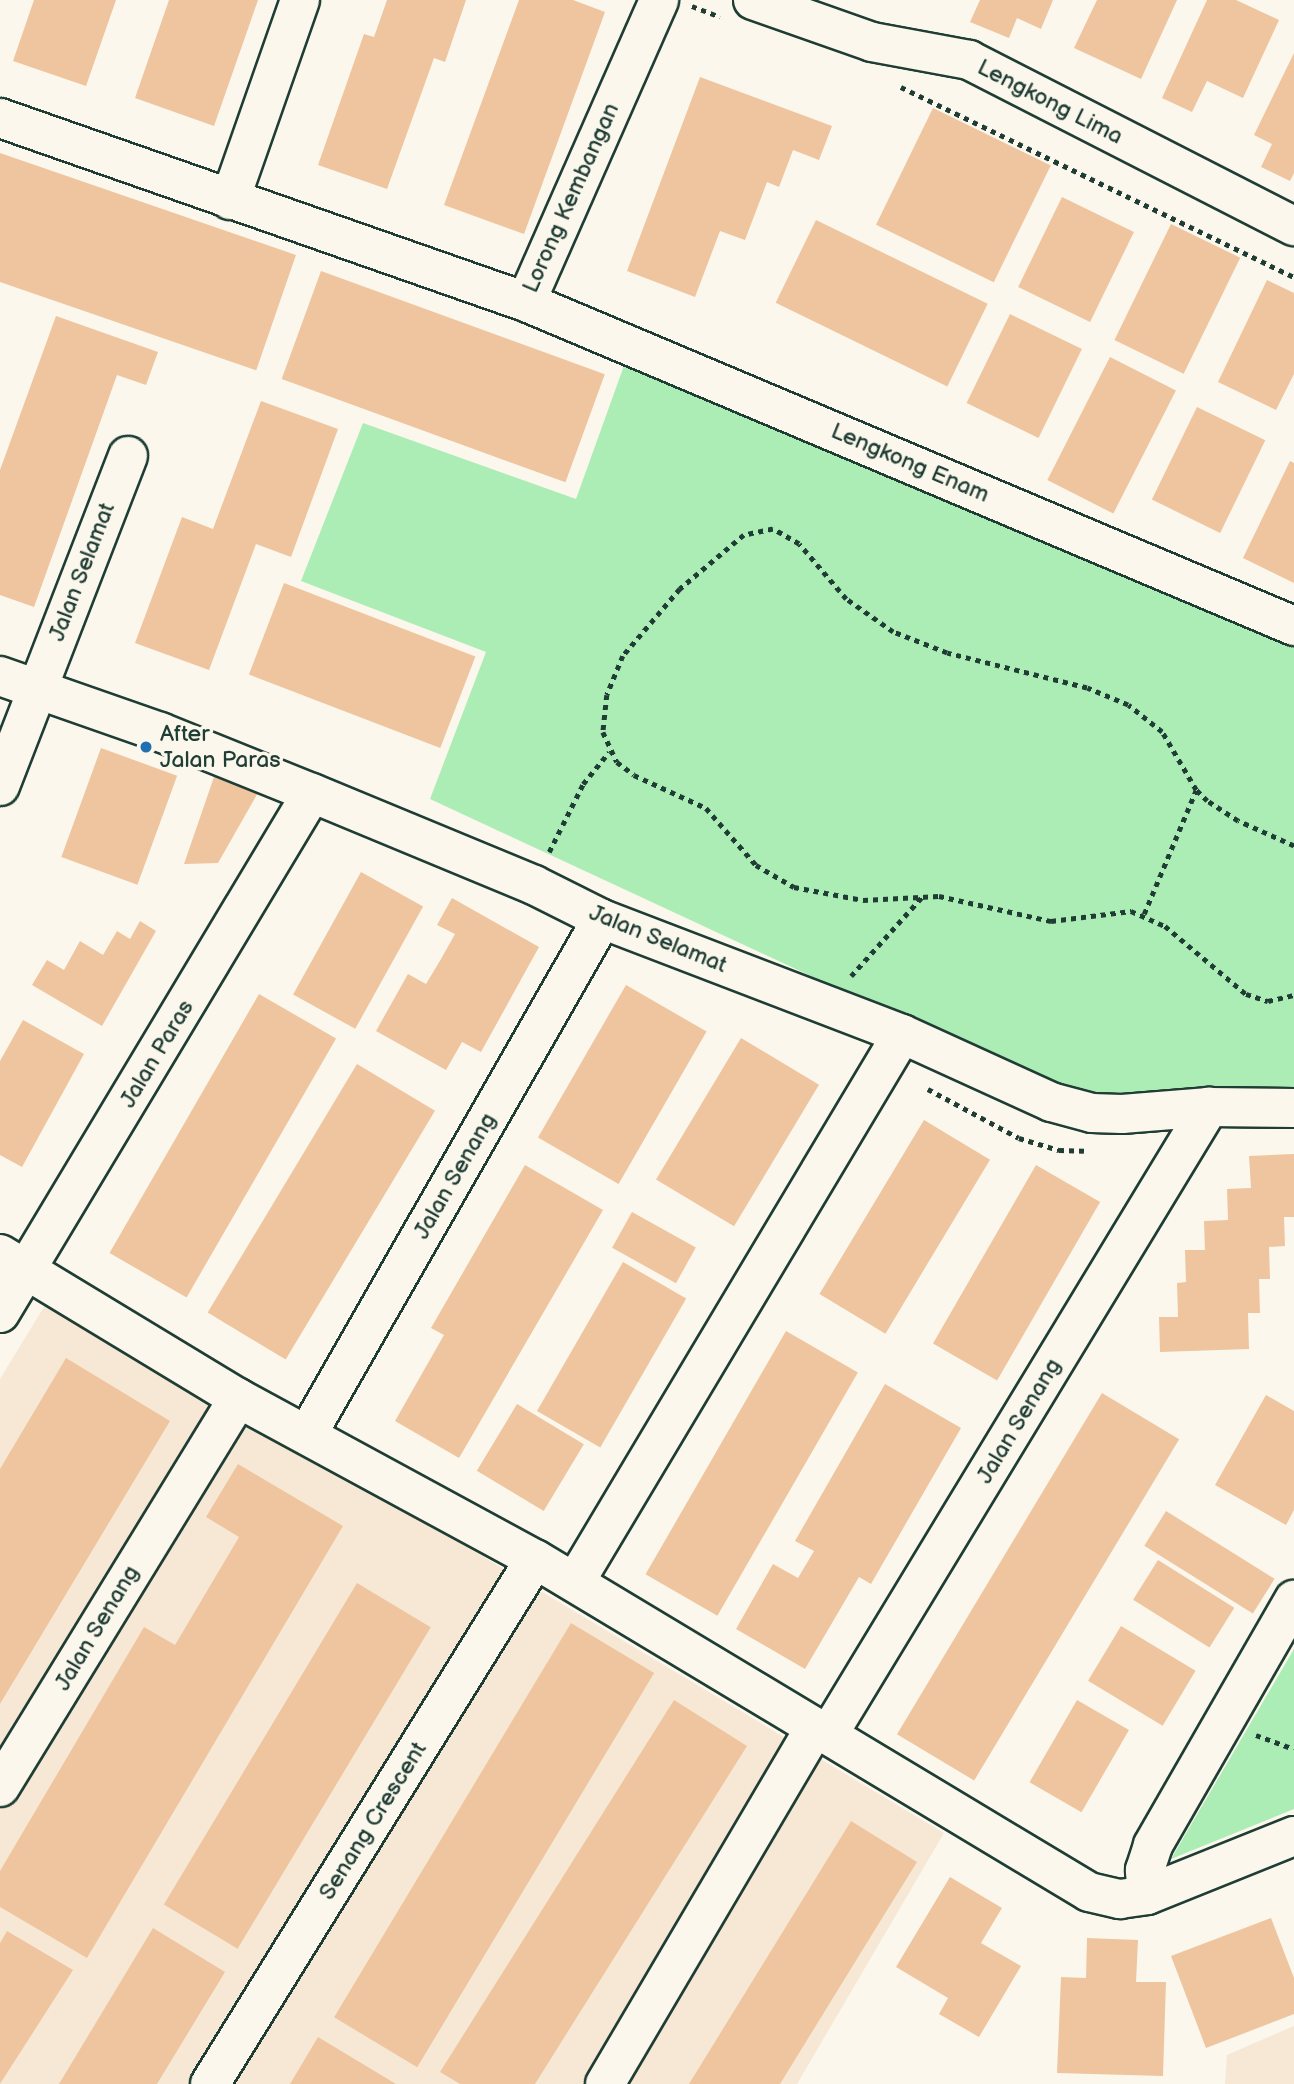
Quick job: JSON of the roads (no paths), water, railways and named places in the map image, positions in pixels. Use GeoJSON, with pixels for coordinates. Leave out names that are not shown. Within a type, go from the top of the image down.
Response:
{"type":"FeatureCollection","features":[{"type":"Feature","properties":{"kind":"street"},"geometry":{"type":"LineString","coordinates":[[230,200],[300,0]]}},
{"type":"Feature","properties":{"kind":"street","name":"Lorong Kembangan"},"geometry":{"type":"LineString","coordinates":[[0,118],[526,302],[671,1]]}},
{"type":"Feature","properties":{"kind":"street","name":"Lengkong Lima"},"geometry":{"type":"LineString","coordinates":[[742,10],[872,42],[969,60],[1294,226]]}},
{"type":"Feature","properties":{"kind":"street","name":"Lengkong Enam"},"geometry":{"type":"LineString","coordinates":[[526,302],[1294,626]]}},
{"type":"Feature","properties":{"kind":"street","name":"Jalan Selamat"},"geometry":{"type":"LineString","coordinates":[[0,786],[128,456]]}},
{"type":"Feature","properties":{"kind":"street","name":"Jalan Selamat"},"geometry":{"type":"LineString","coordinates":[[0,676],[312,793],[534,885],[602,919],[902,1034],[1028,1093],[1092,1113],[1209,1107],[1294,1108]]}},
{"type":"Feature","properties":{"kind":"street","name":"Jalan Paras"},"geometry":{"type":"LineString","coordinates":[[0,1313],[13,1262],[312,793]]}},
{"type":"Feature","properties":{"kind":"street","name":"Jalan Senang"},"geometry":{"type":"LineString","coordinates":[[307,1433],[602,919]]}},
{"type":"Feature","properties":{"kind":"street"},"geometry":{"type":"LineString","coordinates":[[575,1582],[902,1034]]}},
{"type":"Feature","properties":{"kind":"street","name":"Jalan Senang"},"geometry":{"type":"LineString","coordinates":[[822,1731],[1209,1107]]}},
{"type":"Feature","properties":{"kind":"street"},"geometry":{"type":"LineString","coordinates":[[13,1262],[238,1398],[536,1559],[1090,1892],[1120,1899],[1147,1895],[1294,1836]]}},
{"type":"Feature","properties":{"kind":"street","name":"Jalan Senang"},"geometry":{"type":"LineString","coordinates":[[0,1787],[238,1398]]}},
{"type":"Feature","properties":{"kind":"street","name":"Senang Crescent"},"geometry":{"type":"LineString","coordinates":[[210,2084],[536,1559]]}},
{"type":"Feature","properties":{"kind":"street"},"geometry":{"type":"LineString","coordinates":[[1147,1895],[1145,1870],[1153,1845],[1294,1600]]}},
{"type":"Feature","properties":{"kind":"street"},"geometry":{"type":"LineString","coordinates":[[605,2084],[822,1731]]}},
{"type":"Feature","properties":{"kind":"place","name":"After Jalan Paras"},"geometry":{"type":"Point","coordinates":[146,747]}}]}
